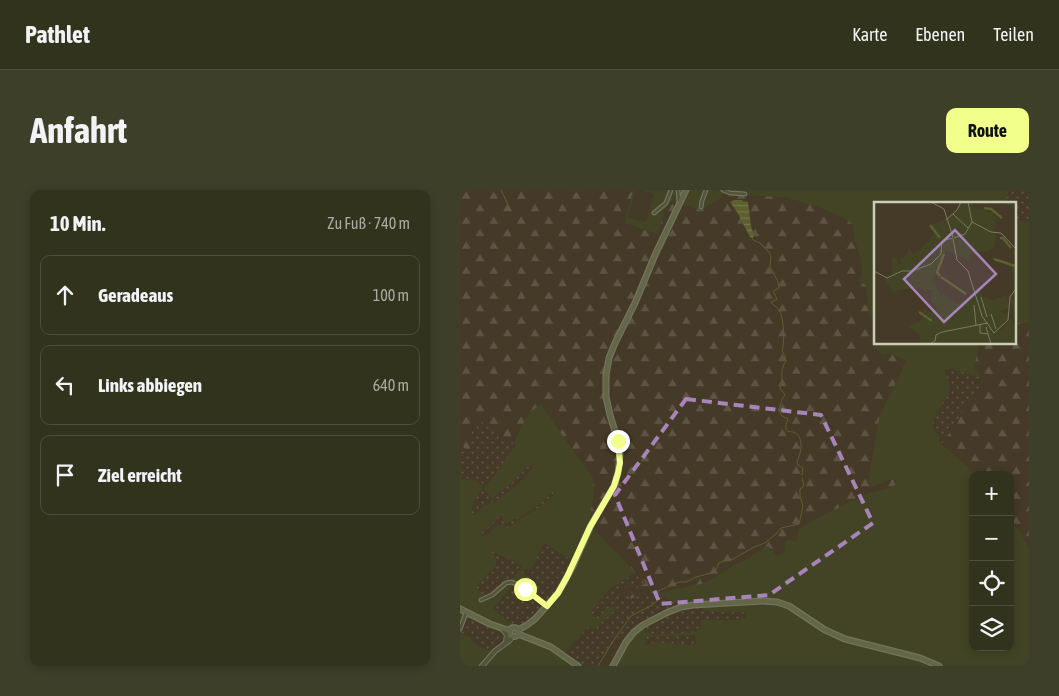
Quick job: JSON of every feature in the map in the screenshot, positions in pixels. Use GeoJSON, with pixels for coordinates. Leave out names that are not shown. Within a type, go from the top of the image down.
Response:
{"type":"FeatureCollection","features":[{"type":"Feature","properties":{"kind":"main road"},"geometry":{"type":"LineString","coordinates":[[460,609],[502,628],[515,637],[518,632],[547,606],[558,593],[569,574],[590,527],[611,492],[620,463],[618,441],[606,397],[608,364],[615,343],[686,190]]}},
{"type":"Feature","properties":{"kind":"main road"},"geometry":{"type":"LineString","coordinates":[[613,666],[626,642],[634,632],[648,622],[671,611],[693,605],[766,601],[791,607],[825,630],[845,639],[912,656],[939,666]]}},
{"type":"Feature","properties":{"kind":"main road"},"geometry":{"type":"LineString","coordinates":[[527,625],[525,633],[529,639]]}},
{"type":"Feature","properties":{"kind":"main road"},"geometry":{"type":"LineString","coordinates":[[511,634],[514,628],[529,639],[550,647],[578,666]]}},
{"type":"Feature","properties":{"kind":"street"},"geometry":{"type":"LineString","coordinates":[[654,213],[666,203],[672,190]]}},
{"type":"Feature","properties":{"kind":"street"},"geometry":{"type":"LineString","coordinates":[[678,190],[680,203]]}},
{"type":"Feature","properties":{"kind":"street"},"geometry":{"type":"LineString","coordinates":[[701,207],[706,190]]}},
{"type":"Feature","properties":{"kind":"street"},"geometry":{"type":"LineString","coordinates":[[723,190],[730,193],[746,194]]}},
{"type":"Feature","properties":{"kind":"street"},"geometry":{"type":"LineString","coordinates":[[481,600],[492,595],[506,583],[513,582],[547,606]]}},
{"type":"Feature","properties":{"kind":"street"},"geometry":{"type":"LineString","coordinates":[[460,629],[466,613]]}},
{"type":"Feature","properties":{"kind":"street"},"geometry":{"type":"LineString","coordinates":[[502,628],[507,635],[506,642]]}},
{"type":"Feature","properties":{"kind":"street"},"geometry":{"type":"LineString","coordinates":[[482,666],[492,654],[510,640],[511,634]]}},
{"type":"Feature","properties":{"kind":"highlighted area"},"geometry":{"type":"Polygon","coordinates":[[[686,399],[821,415],[873,523],[769,595],[660,604],[615,495],[686,399]]]}},
{"type":"Feature","properties":{"kind":"green space"},"geometry":{"type":"Polygon","coordinates":[[[460,190],[633,190],[625,223],[658,234],[668,201],[701,210],[719,199],[726,191],[748,195],[786,197],[818,207],[838,215],[853,224],[854,239],[862,266],[859,281],[866,285],[869,315],[874,319],[873,348],[884,355],[886,353],[907,360],[880,415],[869,483],[872,487],[892,479],[897,481],[893,487],[869,493],[799,529],[796,542],[789,539],[784,543],[785,549],[783,554],[776,555],[768,546],[705,583],[657,593],[651,589],[631,599],[630,597],[633,594],[630,591],[618,595],[619,592],[630,585],[635,589],[646,583],[589,525],[594,490],[592,477],[541,405],[528,415],[514,443],[499,436],[479,420],[469,437],[472,449],[469,452],[460,444],[460,190]]]}},
{"type":"Feature","properties":{"kind":"green space"},"geometry":{"type":"Polygon","coordinates":[[[635,190],[654,194],[646,222],[628,217],[635,190]]]}},
{"type":"Feature","properties":{"kind":"green space"},"geometry":{"type":"Polygon","coordinates":[[[1009,190],[1029,190],[1029,222],[1016,218],[1016,202],[1006,202],[1009,190]]]}},
{"type":"Feature","properties":{"kind":"green space"},"geometry":{"type":"Polygon","coordinates":[[[1016,323],[1029,323],[1029,548],[1014,525],[1014,471],[972,471],[941,444],[969,402],[981,390],[982,378],[974,368],[979,345],[1016,345],[1016,323]]]}},
{"type":"Feature","properties":{"kind":"green space"},"geometry":{"type":"Polygon","coordinates":[[[947,368],[982,378],[981,390],[969,402],[941,444],[932,424],[950,389],[945,370],[947,368]]]}},
{"type":"Feature","properties":{"kind":"green space"},"geometry":{"type":"Polygon","coordinates":[[[479,419],[499,436],[514,443],[516,446],[484,488],[476,481],[461,479],[460,444],[469,452],[469,437],[479,419]]]}},
{"type":"Feature","properties":{"kind":"green space"},"geometry":{"type":"Polygon","coordinates":[[[530,464],[533,468],[519,483],[494,503],[492,499],[514,481],[530,464]]]}},
{"type":"Feature","properties":{"kind":"green space"},"geometry":{"type":"Polygon","coordinates":[[[484,488],[492,499],[476,515],[472,513],[474,502],[484,488]]]}},
{"type":"Feature","properties":{"kind":"green space"},"geometry":{"type":"Polygon","coordinates":[[[554,491],[556,493],[542,505],[507,528],[504,524],[493,529],[484,537],[480,535],[501,515],[505,524],[540,504],[554,491]]]}},
{"type":"Feature","properties":{"kind":"green space"},"geometry":{"type":"Polygon","coordinates":[[[544,543],[574,562],[554,596],[537,615],[520,628],[514,626],[493,608],[515,583],[521,585],[528,578],[522,573],[526,567],[528,570],[533,566],[544,543]]]}},
{"type":"Feature","properties":{"kind":"green space"},"geometry":{"type":"Polygon","coordinates":[[[491,551],[523,565],[512,580],[509,578],[488,596],[482,594],[475,587],[496,566],[496,559],[491,551]]]}},
{"type":"Feature","properties":{"kind":"green space"},"geometry":{"type":"Polygon","coordinates":[[[637,573],[646,583],[635,589],[631,585],[619,595],[630,591],[633,594],[630,597],[631,599],[652,589],[660,595],[682,605],[646,621],[625,642],[617,637],[598,666],[580,666],[564,655],[589,626],[593,629],[619,605],[605,609],[597,619],[590,613],[610,588],[632,574],[637,573]]]}},
{"type":"Feature","properties":{"kind":"green space"},"geometry":{"type":"Polygon","coordinates":[[[702,605],[703,611],[747,612],[746,618],[741,618],[741,620],[701,620],[701,626],[696,632],[652,635],[648,632],[646,633],[643,627],[666,618],[672,612],[680,609],[702,605]]]}},
{"type":"Feature","properties":{"kind":"green space"},"geometry":{"type":"Polygon","coordinates":[[[468,617],[501,632],[505,639],[492,651],[477,645],[471,638],[461,633],[468,617]]]}},
{"type":"Feature","properties":{"kind":"green space"},"geometry":{"type":"Polygon","coordinates":[[[695,635],[696,644],[693,645],[653,642],[644,646],[646,642],[645,637],[695,635]]]}},
{"type":"Feature","properties":{"kind":"green space"},"geometry":{"type":"Polygon","coordinates":[[[617,637],[625,642],[611,666],[598,666],[617,637]]]}},
{"type":"Feature","properties":{"kind":"shaded area"},"geometry":{"type":"Polygon","coordinates":[[[734,200],[748,202],[753,238],[750,237],[730,202],[734,200]]]}},
{"type":"Feature","properties":{"kind":"waterway"},"geometry":{"type":"LineString","coordinates":[[501,190],[511,211]]}},
{"type":"Feature","properties":{"kind":"waterway"},"geometry":{"type":"LineString","coordinates":[[752,238],[769,252],[771,256],[770,266],[778,282],[779,288],[773,291],[777,299],[771,302],[779,310],[782,319],[784,336],[782,351],[786,361],[782,368],[780,388],[785,395],[778,409],[782,416],[788,419],[787,430],[796,433],[800,438],[801,449],[797,462],[803,468],[802,475]]}},
{"type":"Feature","properties":{"kind":"waterway"},"geometry":{"type":"LineString","coordinates":[[656,592],[679,582],[686,582],[715,572],[719,563],[733,559],[765,543],[781,528],[799,524],[803,506],[800,496],[800,489],[804,486],[802,478]]}},
{"type":"Feature","properties":{"kind":"waterway"},"geometry":{"type":"LineString","coordinates":[[598,666],[631,616],[652,605],[662,597]]}},
{"type":"Feature","properties":{"kind":"route"},"geometry":{"type":"LineString","coordinates":[[525,589],[547,606],[558,593],[572,568],[590,527],[614,486],[620,463],[618,441]]}}]}
